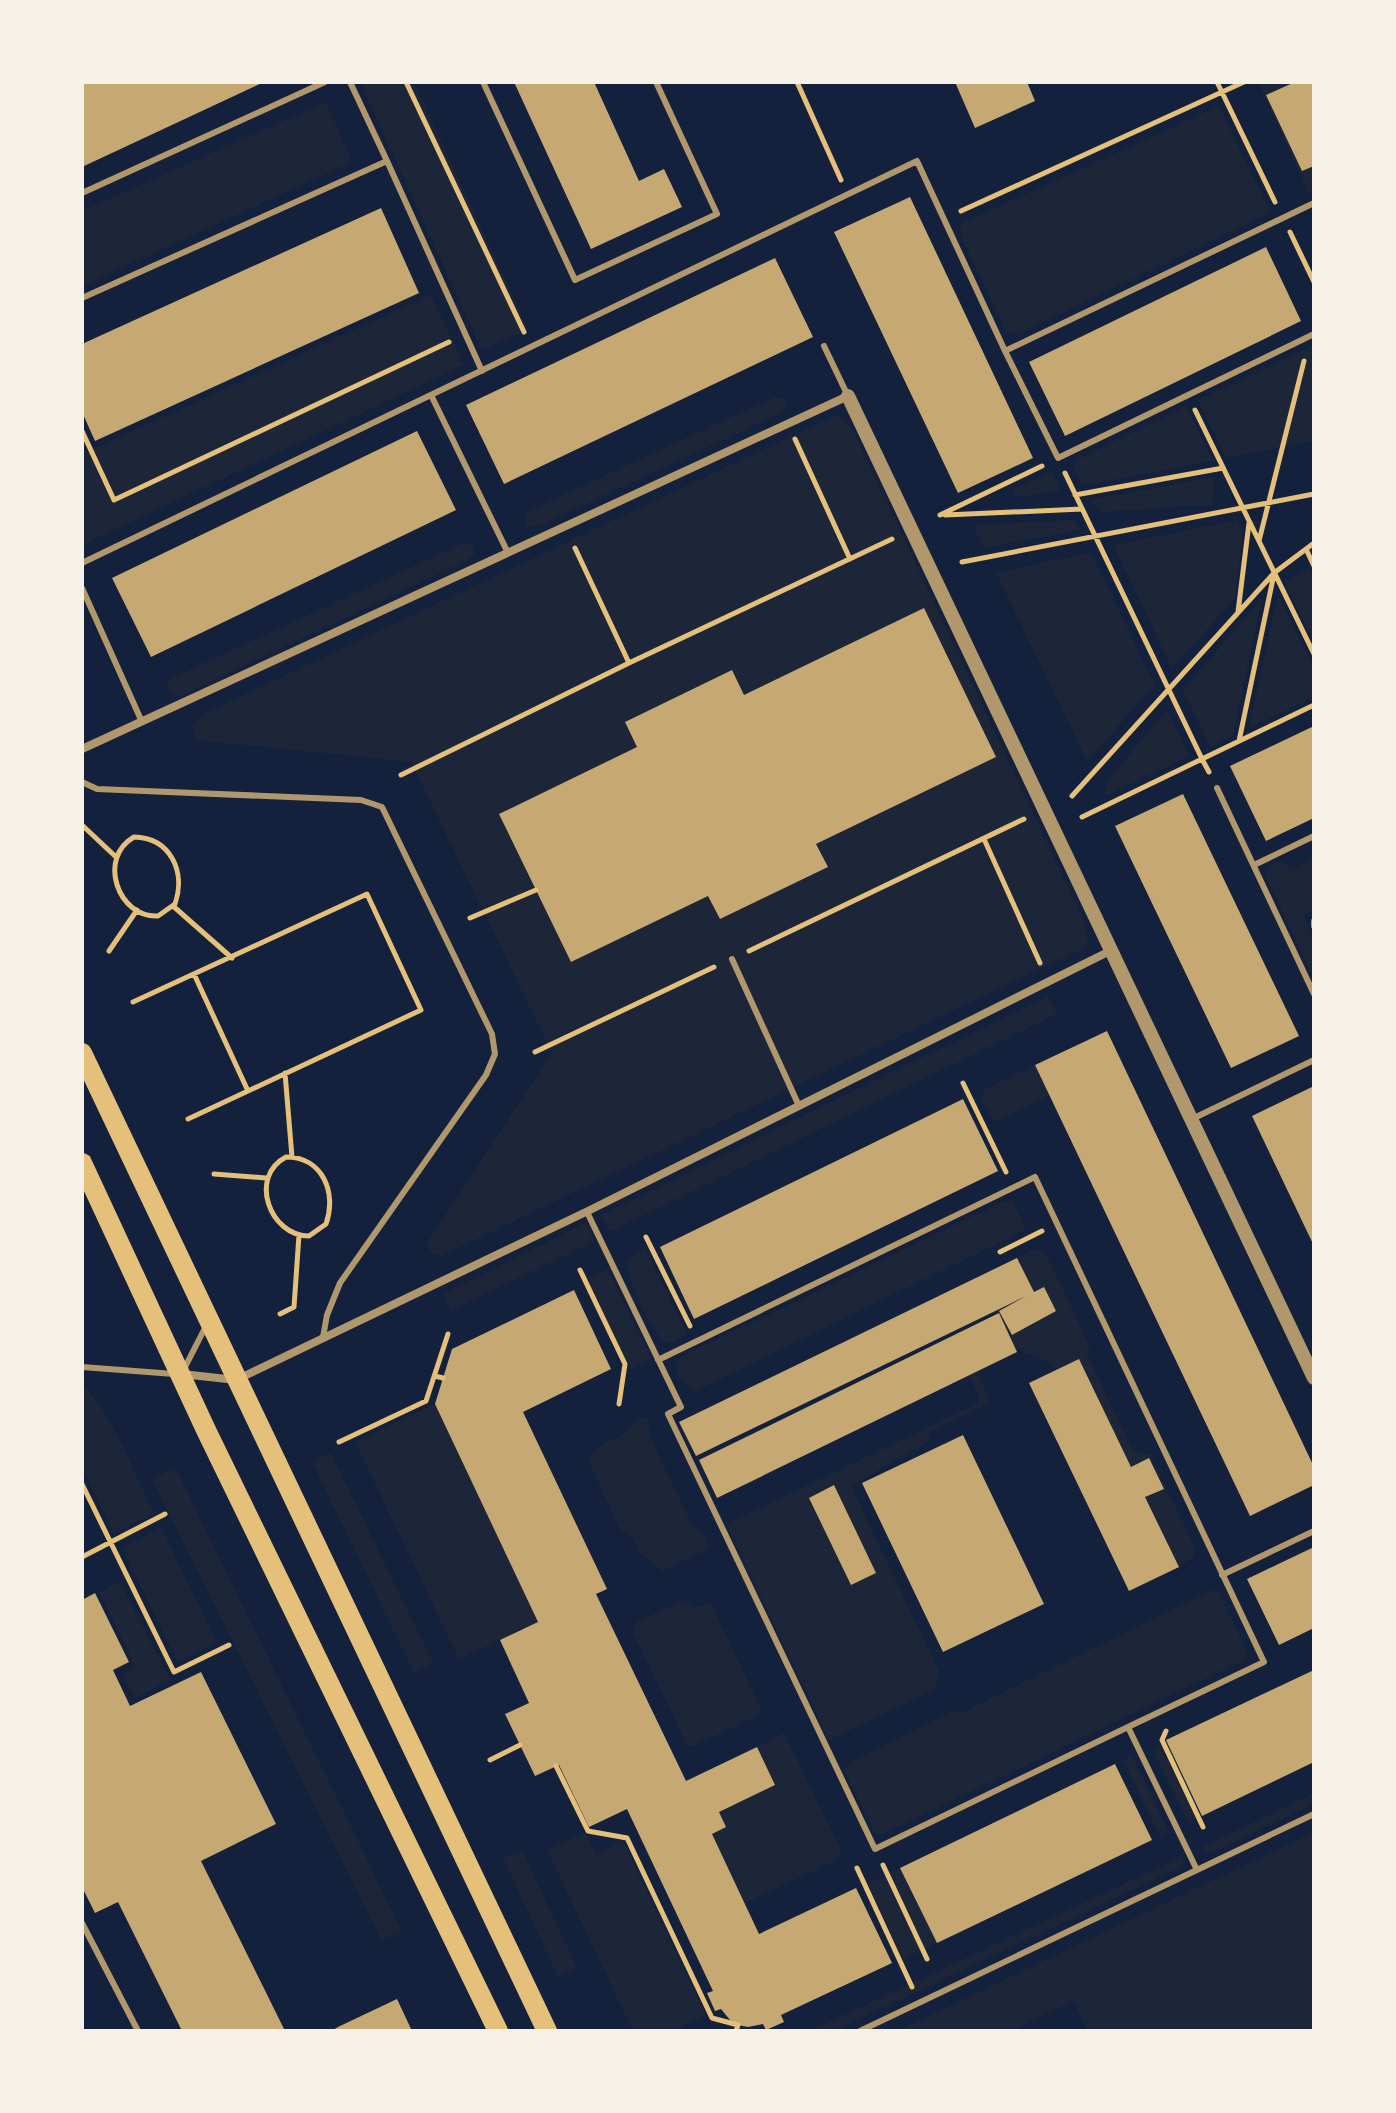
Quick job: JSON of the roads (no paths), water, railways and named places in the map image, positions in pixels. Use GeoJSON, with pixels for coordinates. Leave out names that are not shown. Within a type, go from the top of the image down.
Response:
{"type":"FeatureCollection","features":[{"type":"Feature","properties":{"kind":"main road"},"geometry":{"type":"LineString","coordinates":[[82,1053],[547,2031]]}},
{"type":"Feature","properties":{"kind":"main road"},"geometry":{"type":"LineString","coordinates":[[82,1163],[498,2031]]}},
{"type":"Feature","properties":{"kind":"street"},"geometry":{"type":"LineString","coordinates":[[82,749],[848,396],[1314,1378]]}},
{"type":"Feature","properties":{"kind":"street"},"geometry":{"type":"LineString","coordinates":[[181,1374],[236,1380],[587,1212],[1113,950]]}},
{"type":"Feature","properties":{"kind":"lane"},"geometry":{"type":"LineString","coordinates":[[82,193],[325,82]]}},
{"type":"Feature","properties":{"kind":"lane"},"geometry":{"type":"LineString","coordinates":[[350,82],[482,371]]}},
{"type":"Feature","properties":{"kind":"lane"},"geometry":{"type":"LineString","coordinates":[[483,82],[575,280],[717,214],[656,82]]}},
{"type":"Feature","properties":{"kind":"lane"},"geometry":{"type":"LineString","coordinates":[[82,298],[387,161]]}},
{"type":"Feature","properties":{"kind":"lane"},"geometry":{"type":"LineString","coordinates":[[82,563],[917,161],[1058,458],[1312,335]]}},
{"type":"Feature","properties":{"kind":"lane"},"geometry":{"type":"LineString","coordinates":[[1005,351],[1314,203]]}},
{"type":"Feature","properties":{"kind":"lane"},"geometry":{"type":"LineString","coordinates":[[824,346],[848,396]]}},
{"type":"Feature","properties":{"kind":"lane"},"geometry":{"type":"LineString","coordinates":[[431,395],[508,553]]}},
{"type":"Feature","properties":{"kind":"lane"},"geometry":{"type":"LineString","coordinates":[[82,588],[142,722]]}},
{"type":"Feature","properties":{"kind":"lane"},"geometry":{"type":"LineString","coordinates":[[82,782],[97,789],[361,800],[382,807],[492,1034],[495,1054],[486,1075],[340,1283],[327,1315],[323,1337]]}},
{"type":"Feature","properties":{"kind":"lane"},"geometry":{"type":"LineString","coordinates":[[1217,788],[1314,994]]}},
{"type":"Feature","properties":{"kind":"lane"},"geometry":{"type":"LineString","coordinates":[[1254,865],[1314,836]]}},
{"type":"Feature","properties":{"kind":"lane"},"geometry":{"type":"LineString","coordinates":[[732,959],[799,1106]]}},
{"type":"Feature","properties":{"kind":"lane"},"geometry":{"type":"LineString","coordinates":[[1192,1119],[1314,1060]]}},
{"type":"Feature","properties":{"kind":"lane"},"geometry":{"type":"LineString","coordinates":[[587,1212],[658,1360],[681,1407],[668,1414],[875,1849],[1264,1662],[1035,1177],[658,1360]]}},
{"type":"Feature","properties":{"kind":"lane"},"geometry":{"type":"LineString","coordinates":[[82,1367],[181,1374],[209,1321]]}},
{"type":"Feature","properties":{"kind":"lane"},"geometry":{"type":"LineString","coordinates":[[1222,1575],[1314,1531]]}},
{"type":"Feature","properties":{"kind":"lane"},"geometry":{"type":"LineString","coordinates":[[1128,1727],[1197,1870]]}},
{"type":"Feature","properties":{"kind":"lane"},"geometry":{"type":"LineString","coordinates":[[860,2031],[1314,1814]]}},
{"type":"Feature","properties":{"kind":"lane"},"geometry":{"type":"LineString","coordinates":[[82,1923],[138,2031]]}}]}
